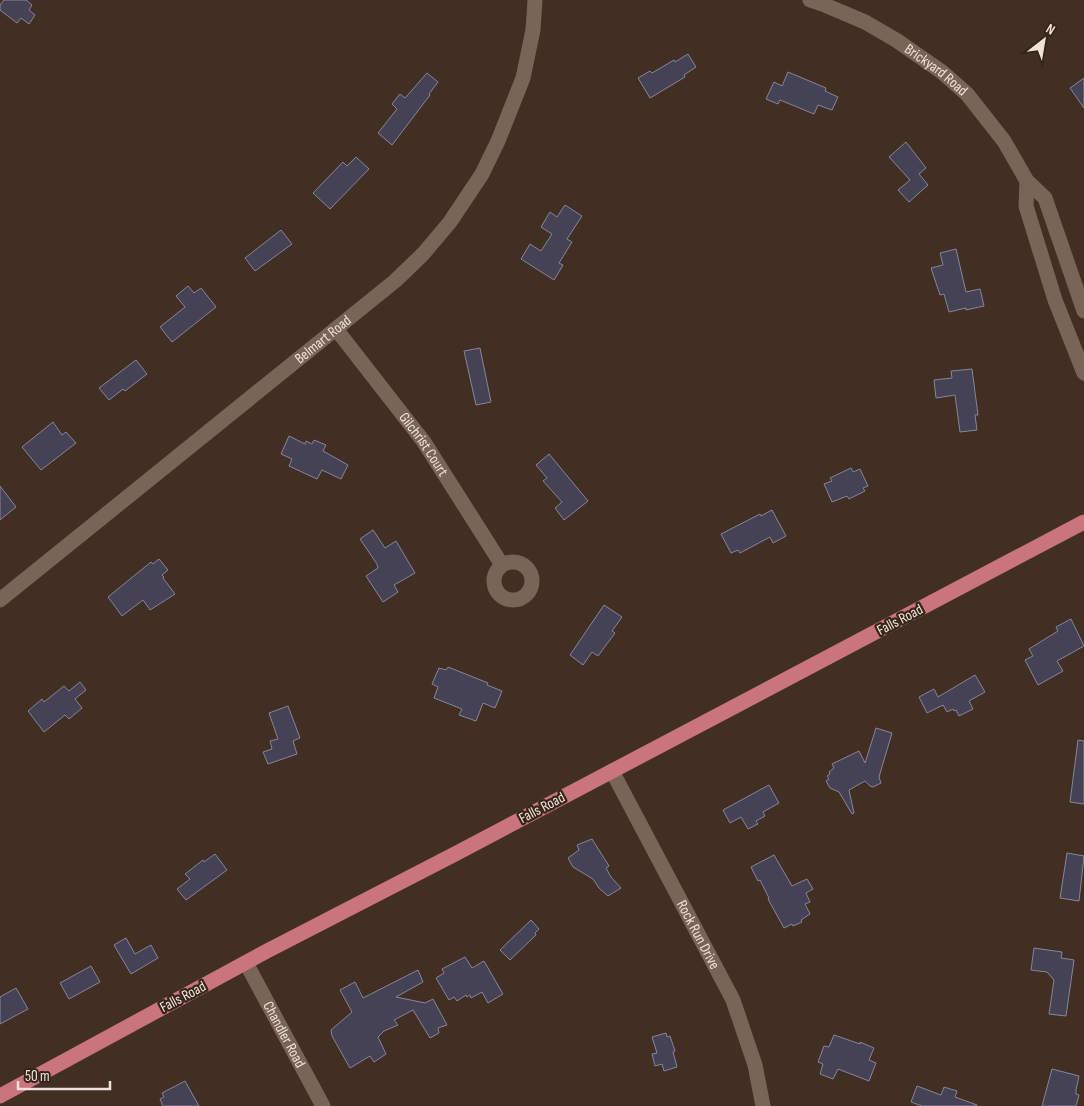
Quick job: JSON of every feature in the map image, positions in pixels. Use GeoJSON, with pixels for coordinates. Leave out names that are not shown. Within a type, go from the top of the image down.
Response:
{"type":"FeatureCollection","features":[{"type":"Feature","properties":{"kind":"main road","name":"Falls Road"},"geometry":{"type":"LineString","coordinates":[[0,1096],[246,963],[1084,522]]}},
{"type":"Feature","properties":{"kind":"street","name":"Belmart Road"},"geometry":{"type":"LineString","coordinates":[[0,600],[395,281],[423,254],[454,216],[482,174],[498,141],[523,78],[533,30],[536,0]]}},
{"type":"Feature","properties":{"kind":"street","name":"Brickyard Road"},"geometry":{"type":"LineString","coordinates":[[810,0],[865,22],[898,41],[942,72],[967,94],[1004,142],[1027,181],[1045,198],[1084,311]]}},
{"type":"Feature","properties":{"kind":"street"},"geometry":{"type":"LineString","coordinates":[[1027,181],[1026,206],[1055,300],[1084,373]]}},
{"type":"Feature","properties":{"kind":"street","name":"Gilchrist Court"},"geometry":{"type":"LineString","coordinates":[[336,329],[424,442],[502,565]]}},
{"type":"Feature","properties":{"kind":"street","name":"Rock Run Drive"},"geometry":{"type":"LineString","coordinates":[[612,771],[733,1000],[755,1065],[763,1106]]}},
{"type":"Feature","properties":{"kind":"street","name":"Chandler Road"},"geometry":{"type":"LineString","coordinates":[[246,963],[323,1106]]}},
{"type":"Feature","properties":{"kind":"building"},"geometry":{"type":"Polygon","coordinates":[[[4,0],[26,0],[32,5],[29,10],[35,15],[29,24],[21,18],[17,23],[0,10],[0,5],[4,0]]]}},
{"type":"Feature","properties":{"kind":"building"},"geometry":{"type":"Polygon","coordinates":[[[688,54],[696,67],[684,75],[685,77],[650,98],[638,78],[650,71],[652,73],[674,60],[675,62],[688,54]]]}},
{"type":"Feature","properties":{"kind":"building"},"geometry":{"type":"Polygon","coordinates":[[[788,72],[826,88],[825,91],[838,97],[832,110],[818,105],[814,114],[780,100],[778,104],[766,99],[774,82],[782,86],[788,72]]]}},
{"type":"Feature","properties":{"kind":"building"},"geometry":{"type":"Polygon","coordinates":[[[427,73],[438,82],[392,145],[378,133],[397,109],[392,104],[400,94],[405,98],[427,73]]]}},
{"type":"Feature","properties":{"kind":"building"},"geometry":{"type":"Polygon","coordinates":[[[1084,78],[1084,108],[1070,88],[1084,78]]]}},
{"type":"Feature","properties":{"kind":"building"},"geometry":{"type":"Polygon","coordinates":[[[906,142],[926,168],[919,174],[928,185],[909,202],[898,190],[910,180],[889,157],[906,142]]]}},
{"type":"Feature","properties":{"kind":"building"},"geometry":{"type":"Polygon","coordinates":[[[356,157],[369,169],[330,209],[313,193],[343,162],[347,166],[356,157]]]}},
{"type":"Feature","properties":{"kind":"building"},"geometry":{"type":"Polygon","coordinates":[[[565,205],[582,216],[567,239],[572,242],[559,263],[563,265],[554,280],[521,259],[530,244],[541,251],[552,234],[541,227],[550,212],[557,217],[565,205]]]}},
{"type":"Feature","properties":{"kind":"building"},"geometry":{"type":"Polygon","coordinates":[[[281,230],[292,244],[255,271],[245,258],[281,230]]]}},
{"type":"Feature","properties":{"kind":"building"},"geometry":{"type":"Polygon","coordinates":[[[956,249],[966,292],[980,289],[984,306],[949,312],[944,294],[940,295],[931,268],[943,265],[940,253],[956,249]]]}},
{"type":"Feature","properties":{"kind":"building"},"geometry":{"type":"Polygon","coordinates":[[[188,286],[194,293],[201,288],[216,307],[172,342],[160,327],[185,307],[176,296],[188,286]]]}},
{"type":"Feature","properties":{"kind":"building"},"geometry":{"type":"Polygon","coordinates":[[[480,348],[491,402],[476,405],[464,351],[480,348]]]}},
{"type":"Feature","properties":{"kind":"building"},"geometry":{"type":"Polygon","coordinates":[[[136,360],[147,374],[125,391],[123,389],[109,400],[99,388],[136,360]]]}},
{"type":"Feature","properties":{"kind":"building"},"geometry":{"type":"Polygon","coordinates":[[[972,369],[978,415],[975,415],[977,430],[960,432],[955,395],[936,398],[934,380],[952,378],[951,371],[972,369]]]}},
{"type":"Feature","properties":{"kind":"building"},"geometry":{"type":"Polygon","coordinates":[[[53,422],[62,435],[66,432],[76,443],[41,470],[22,447],[53,422]]]}},
{"type":"Feature","properties":{"kind":"building"},"geometry":{"type":"Polygon","coordinates":[[[289,436],[305,444],[306,441],[312,444],[314,440],[326,445],[323,451],[348,465],[341,479],[322,470],[317,479],[289,466],[292,459],[281,454],[289,436]]]}},
{"type":"Feature","properties":{"kind":"building"},"geometry":{"type":"Polygon","coordinates":[[[549,454],[588,501],[564,520],[555,508],[562,502],[543,481],[547,478],[536,465],[549,454]]]}},
{"type":"Feature","properties":{"kind":"building"},"geometry":{"type":"Polygon","coordinates":[[[851,468],[853,472],[860,469],[868,486],[863,488],[865,491],[849,499],[847,496],[832,502],[824,484],[832,481],[830,478],[851,468]]]}},
{"type":"Feature","properties":{"kind":"building"},"geometry":{"type":"Polygon","coordinates":[[[0,486],[16,507],[0,520],[0,486]]]}},
{"type":"Feature","properties":{"kind":"building"},"geometry":{"type":"Polygon","coordinates":[[[772,510],[786,536],[773,543],[770,537],[740,553],[738,550],[731,553],[721,534],[772,510]]]}},
{"type":"Feature","properties":{"kind":"building"},"geometry":{"type":"Polygon","coordinates":[[[373,530],[385,548],[396,541],[415,573],[394,585],[398,592],[383,602],[366,576],[378,568],[377,564],[360,539],[373,530]]]}},
{"type":"Feature","properties":{"kind":"building"},"geometry":{"type":"Polygon","coordinates":[[[159,559],[168,570],[162,575],[163,578],[175,594],[150,610],[143,600],[122,616],[108,597],[151,562],[153,564],[159,559]]]}},
{"type":"Feature","properties":{"kind":"building"},"geometry":{"type":"Polygon","coordinates":[[[604,605],[622,617],[612,631],[615,633],[598,656],[592,652],[583,665],[570,655],[604,605]]]}},
{"type":"Feature","properties":{"kind":"building"},"geometry":{"type":"Polygon","coordinates":[[[1071,619],[1084,646],[1057,661],[1063,671],[1038,685],[1025,660],[1033,656],[1029,649],[1058,631],[1056,627],[1071,619]]]}},
{"type":"Feature","properties":{"kind":"building"},"geometry":{"type":"Polygon","coordinates":[[[448,667],[488,683],[487,685],[502,691],[495,708],[483,703],[476,721],[459,715],[462,709],[434,698],[438,687],[432,684],[439,668],[446,670],[448,667]]]}},
{"type":"Feature","properties":{"kind":"building"},"geometry":{"type":"Polygon","coordinates":[[[975,675],[985,692],[969,701],[973,709],[959,716],[956,710],[954,711],[953,709],[947,712],[943,705],[927,713],[919,697],[934,689],[938,697],[975,675]]]}},
{"type":"Feature","properties":{"kind":"building"},"geometry":{"type":"Polygon","coordinates":[[[80,682],[86,690],[75,699],[82,708],[69,719],[65,715],[44,732],[28,711],[42,699],[44,702],[64,686],[69,691],[80,682]]]}},
{"type":"Feature","properties":{"kind":"building"},"geometry":{"type":"Polygon","coordinates":[[[288,706],[300,738],[293,741],[297,754],[268,764],[263,752],[272,749],[270,741],[278,739],[269,713],[288,706]]]}},
{"type":"Feature","properties":{"kind":"building"},"geometry":{"type":"Polygon","coordinates":[[[876,728],[892,733],[879,777],[881,783],[873,787],[865,781],[849,790],[854,813],[852,814],[839,792],[830,788],[826,781],[829,779],[827,776],[834,768],[832,764],[859,751],[865,763],[876,728]]]}},
{"type":"Feature","properties":{"kind":"building"},"geometry":{"type":"Polygon","coordinates":[[[1078,740],[1084,741],[1084,804],[1070,802],[1078,740]]]}},
{"type":"Feature","properties":{"kind":"building"},"geometry":{"type":"Polygon","coordinates":[[[769,785],[779,803],[763,812],[765,816],[756,821],[758,824],[748,829],[741,817],[730,823],[723,810],[769,785]]]}},
{"type":"Feature","properties":{"kind":"building"},"geometry":{"type":"Polygon","coordinates":[[[592,839],[609,866],[606,868],[611,877],[621,888],[608,896],[593,879],[573,867],[568,858],[579,850],[577,845],[592,839]]]}},
{"type":"Feature","properties":{"kind":"building"},"geometry":{"type":"Polygon","coordinates":[[[1067,853],[1084,856],[1079,901],[1060,898],[1067,853]]]}},
{"type":"Feature","properties":{"kind":"building"},"geometry":{"type":"Polygon","coordinates":[[[215,854],[227,870],[186,900],[177,889],[190,879],[185,874],[203,860],[204,862],[215,854]]]}},
{"type":"Feature","properties":{"kind":"building"},"geometry":{"type":"Polygon","coordinates":[[[774,855],[792,886],[807,879],[813,889],[806,893],[810,902],[805,904],[810,914],[801,920],[802,922],[784,928],[760,880],[758,881],[751,867],[774,855]]]}},
{"type":"Feature","properties":{"kind":"building"},"geometry":{"type":"Polygon","coordinates":[[[531,920],[539,929],[535,933],[536,935],[510,960],[500,950],[531,920]]]}},
{"type":"Feature","properties":{"kind":"building"},"geometry":{"type":"Polygon","coordinates":[[[126,938],[135,954],[151,945],[158,958],[131,974],[114,945],[126,938]]]}},
{"type":"Feature","properties":{"kind":"building"},"geometry":{"type":"Polygon","coordinates":[[[1034,948],[1062,952],[1061,958],[1074,960],[1066,1016],[1049,1014],[1054,980],[1047,972],[1031,970],[1034,948]]]}},
{"type":"Feature","properties":{"kind":"building"},"geometry":{"type":"Polygon","coordinates":[[[465,957],[472,968],[484,961],[503,994],[488,1003],[482,992],[471,998],[470,995],[467,997],[466,995],[457,1001],[454,997],[449,1000],[436,978],[444,973],[442,969],[465,957]]]}},
{"type":"Feature","properties":{"kind":"building"},"geometry":{"type":"Polygon","coordinates":[[[91,966],[100,982],[69,999],[60,983],[91,966]]]}},
{"type":"Feature","properties":{"kind":"building"},"geometry":{"type":"Polygon","coordinates":[[[418,970],[423,982],[396,997],[425,1003],[433,999],[447,1025],[438,1028],[439,1033],[430,1038],[413,1010],[394,1020],[398,1025],[384,1031],[378,1037],[386,1054],[374,1062],[370,1056],[350,1068],[332,1036],[331,1030],[352,1012],[340,990],[355,982],[363,998],[418,970]]]}},
{"type":"Feature","properties":{"kind":"building"},"geometry":{"type":"Polygon","coordinates":[[[16,988],[28,1009],[0,1024],[0,997],[16,988]]]}},
{"type":"Feature","properties":{"kind":"building"},"geometry":{"type":"Polygon","coordinates":[[[666,1033],[667,1037],[670,1036],[675,1051],[673,1052],[677,1067],[664,1071],[662,1064],[655,1066],[652,1054],[657,1053],[652,1037],[666,1033]]]}},
{"type":"Feature","properties":{"kind":"building"},"geometry":{"type":"Polygon","coordinates":[[[834,1035],[874,1048],[869,1060],[876,1063],[869,1081],[838,1069],[833,1079],[820,1074],[823,1064],[818,1062],[824,1046],[829,1047],[834,1035]]]}},
{"type":"Feature","properties":{"kind":"building"},"geometry":{"type":"Polygon","coordinates":[[[1052,1069],[1079,1076],[1076,1094],[1079,1095],[1076,1106],[1042,1106],[1052,1069]]]}},
{"type":"Feature","properties":{"kind":"building"},"geometry":{"type":"Polygon","coordinates":[[[185,1081],[199,1106],[163,1106],[160,1099],[164,1097],[162,1093],[185,1081]]]}},
{"type":"Feature","properties":{"kind":"building"},"geometry":{"type":"Polygon","coordinates":[[[917,1086],[941,1095],[944,1087],[957,1091],[955,1097],[977,1106],[922,1106],[911,1102],[917,1086]]]}}]}
